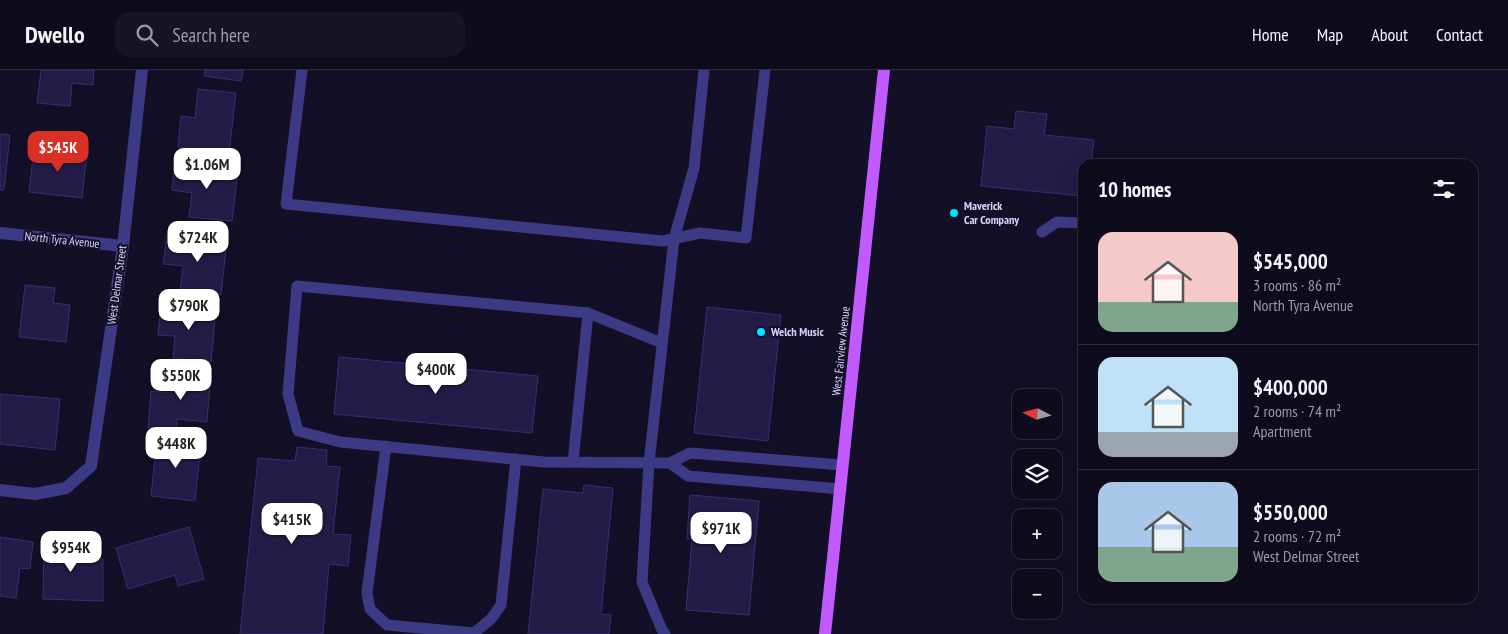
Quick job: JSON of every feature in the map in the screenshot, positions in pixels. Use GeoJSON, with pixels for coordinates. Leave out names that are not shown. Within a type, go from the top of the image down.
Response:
{"type":"FeatureCollection","features":[{"type":"Feature","properties":{"kind":"main road","name":"West Fairview Avenue"},"geometry":{"type":"LineString","coordinates":[[825,634],[884,70]]}},
{"type":"Feature","properties":{"kind":"street","name":"West Delmar Street"},"geometry":{"type":"LineString","coordinates":[[0,490],[35,494],[66,488],[91,466],[123,246],[142,70]]}},
{"type":"Feature","properties":{"kind":"street","name":"North Tyra Avenue"},"geometry":{"type":"LineString","coordinates":[[0,233],[123,246]]}},
{"type":"Feature","properties":{"kind":"lane"},"geometry":{"type":"LineString","coordinates":[[302,70],[286,204],[663,241],[700,233],[746,238],[766,70]]}},
{"type":"Feature","properties":{"kind":"lane"},"geometry":{"type":"LineString","coordinates":[[665,634],[642,582],[649,463],[674,239],[694,168],[704,70]]}},
{"type":"Feature","properties":{"kind":"lane"},"geometry":{"type":"LineString","coordinates":[[1042,232],[1057,222],[1078,223]]}},
{"type":"Feature","properties":{"kind":"lane"},"geometry":{"type":"LineString","coordinates":[[662,343],[588,314],[297,286],[288,394],[298,431],[340,442],[516,459],[573,462],[670,463],[690,453],[842,465]]}},
{"type":"Feature","properties":{"kind":"lane"},"geometry":{"type":"LineString","coordinates":[[573,462],[588,314]]}},
{"type":"Feature","properties":{"kind":"lane"},"geometry":{"type":"LineString","coordinates":[[386,446],[367,593],[370,609],[387,625],[474,633],[491,619],[500,605],[516,459]]}},
{"type":"Feature","properties":{"kind":"lane"},"geometry":{"type":"LineString","coordinates":[[670,463],[688,476],[840,489]]}},
{"type":"Feature","properties":{"kind":"building"},"geometry":{"type":"Polygon","coordinates":[[[41,70],[94,70],[93,85],[72,83],[70,106],[37,103],[41,70]]]}},
{"type":"Feature","properties":{"kind":"building"},"geometry":{"type":"Polygon","coordinates":[[[205,70],[243,70],[241,81],[204,76],[205,70]]]}},
{"type":"Feature","properties":{"kind":"building"},"geometry":{"type":"Polygon","coordinates":[[[198,89],[236,93],[229,153],[178,147],[181,116],[195,118],[198,89]]]}},
{"type":"Feature","properties":{"kind":"building"},"geometry":{"type":"Polygon","coordinates":[[[1016,111],[1047,114],[1044,135],[1094,140],[1092,159],[1078,159],[1078,196],[981,186],[987,126],[1014,129],[1016,111]]]}},
{"type":"Feature","properties":{"kind":"building"},"geometry":{"type":"Polygon","coordinates":[[[0,134],[10,135],[4,190],[0,190],[0,134]]]}},
{"type":"Feature","properties":{"kind":"building"},"geometry":{"type":"Polygon","coordinates":[[[34,148],[87,153],[82,198],[29,192],[34,148]]]}},
{"type":"Feature","properties":{"kind":"building"},"geometry":{"type":"Polygon","coordinates":[[[175,162],[238,170],[232,221],[189,217],[192,193],[172,190],[175,162]]]}},
{"type":"Feature","properties":{"kind":"building"},"geometry":{"type":"Polygon","coordinates":[[[167,234],[227,241],[221,295],[180,291],[183,266],[163,264],[167,234]]]}},
{"type":"Feature","properties":{"kind":"building"},"geometry":{"type":"Polygon","coordinates":[[[25,285],[55,288],[53,303],[70,305],[66,342],[19,337],[25,285]]]}},
{"type":"Feature","properties":{"kind":"building"},"geometry":{"type":"Polygon","coordinates":[[[161,304],[216,309],[211,362],[173,358],[175,336],[158,335],[161,304]]]}},
{"type":"Feature","properties":{"kind":"building"},"geometry":{"type":"Polygon","coordinates":[[[707,307],[781,315],[768,441],[694,433],[707,307]]]}},
{"type":"Feature","properties":{"kind":"building"},"geometry":{"type":"Polygon","coordinates":[[[339,357],[538,376],[532,433],[334,414],[339,357]]]}},
{"type":"Feature","properties":{"kind":"building"},"geometry":{"type":"Polygon","coordinates":[[[173,370],[211,374],[207,422],[177,419],[176,431],[148,428],[151,391],[171,393],[173,370]]]}},
{"type":"Feature","properties":{"kind":"building"},"geometry":{"type":"Polygon","coordinates":[[[0,394],[60,399],[55,450],[0,444],[0,394]]]}},
{"type":"Feature","properties":{"kind":"building"},"geometry":{"type":"Polygon","coordinates":[[[157,437],[201,442],[195,501],[151,496],[157,437]]]}},
{"type":"Feature","properties":{"kind":"building"},"geometry":{"type":"Polygon","coordinates":[[[297,447],[327,450],[326,466],[340,467],[333,534],[351,535],[348,566],[329,564],[323,634],[240,634],[258,458],[295,461],[297,447]]]}},
{"type":"Feature","properties":{"kind":"building"},"geometry":{"type":"Polygon","coordinates":[[[584,485],[613,488],[601,614],[611,615],[609,634],[528,634],[543,489],[583,493],[584,485]]]}},
{"type":"Feature","properties":{"kind":"building"},"geometry":{"type":"Polygon","coordinates":[[[690,495],[759,501],[749,615],[686,610],[692,539],[687,539],[690,495]]]}},
{"type":"Feature","properties":{"kind":"building"},"geometry":{"type":"Polygon","coordinates":[[[189,527],[204,579],[178,586],[175,575],[128,589],[116,548],[189,527]]]}},
{"type":"Feature","properties":{"kind":"building"},"geometry":{"type":"Polygon","coordinates":[[[0,537],[33,542],[30,569],[20,568],[16,598],[0,596],[0,537]]]}},
{"type":"Feature","properties":{"kind":"building"},"geometry":{"type":"Polygon","coordinates":[[[44,540],[78,541],[77,558],[103,559],[103,601],[43,599],[44,540]]]}},
{"type":"Feature","properties":{"kind":"place","name":"Maverick Car Company"},"geometry":{"type":"Point","coordinates":[954,213]}},
{"type":"Feature","properties":{"kind":"place","name":"Welch Music"},"geometry":{"type":"Point","coordinates":[761,332]}}]}
